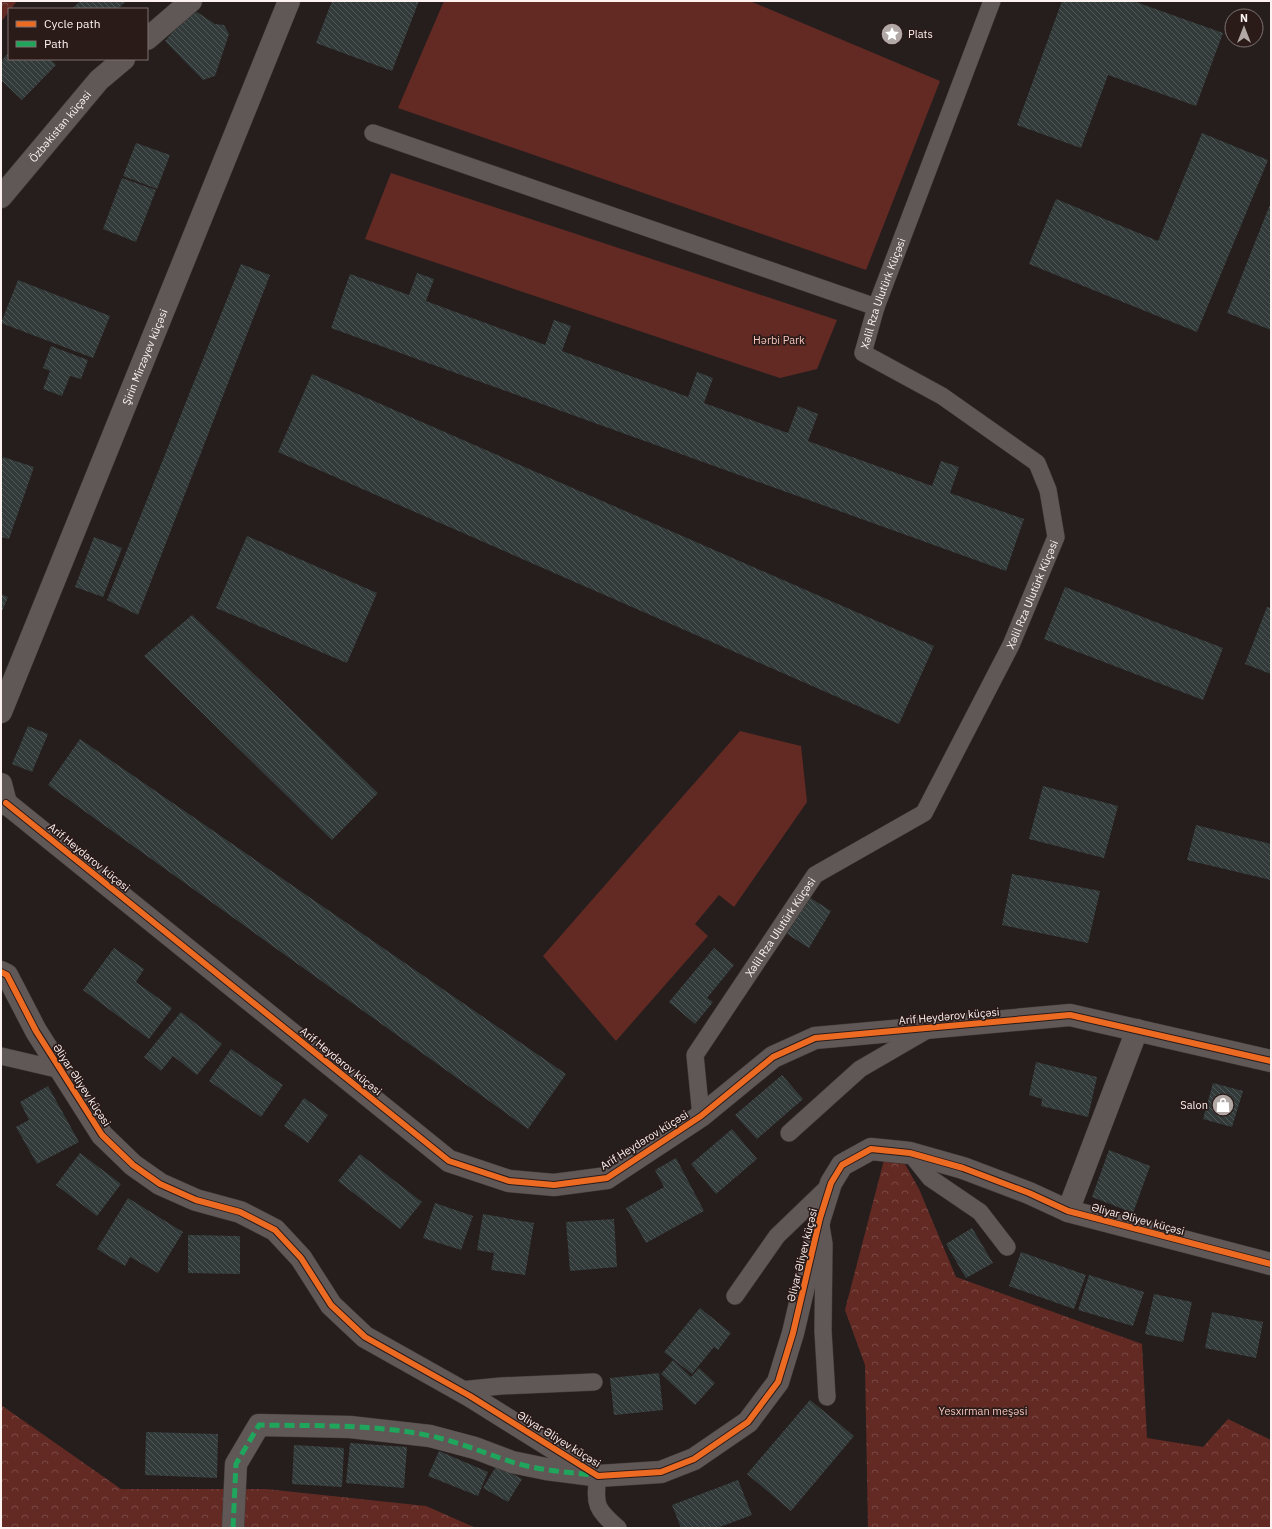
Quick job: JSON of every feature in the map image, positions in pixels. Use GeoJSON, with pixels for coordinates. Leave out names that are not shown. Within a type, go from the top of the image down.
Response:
{"type":"FeatureCollection","features":[{"type":"Feature","properties":{"kind":"street"},"geometry":{"type":"LineString","coordinates":[[148,38],[191,1]]}},
{"type":"Feature","properties":{"kind":"street","name":"Şirin Mirzəyev küçəsi"},"geometry":{"type":"LineString","coordinates":[[1,712],[289,1]]}},
{"type":"Feature","properties":{"kind":"street","name":"Özbəkistan küçəsi"},"geometry":{"type":"LineString","coordinates":[[1,197],[99,80],[123,60]]}},
{"type":"Feature","properties":{"kind":"street","name":"Arif Heydərov küçəsi"},"geometry":{"type":"LineString","coordinates":[[3,797],[449,1161],[509,1181],[554,1184],[607,1178],[701,1116],[773,1057],[815,1038],[1070,1015],[1271,1061]]}},
{"type":"Feature","properties":{"kind":"street","name":"Əliyar Əliyev küçəsi"},"geometry":{"type":"LineString","coordinates":[[1,972],[7,975],[36,1031],[102,1135],[133,1165],[160,1184],[196,1200],[240,1212],[275,1230],[301,1258],[331,1305],[365,1337],[460,1390],[598,1476],[662,1472],[694,1459],[748,1422],[778,1382],[793,1333],[820,1218],[831,1183],[842,1165],[871,1148],[910,1153],[963,1168],[1029,1193],[1068,1211],[1271,1264]]}},
{"type":"Feature","properties":{"kind":"street"},"geometry":{"type":"LineString","coordinates":[[1068,1211],[1137,1030]]}},
{"type":"Feature","properties":{"kind":"street"},"geometry":{"type":"LineString","coordinates":[[233,1528],[236,1464],[259,1425],[350,1427],[430,1436],[475,1448],[512,1462],[546,1469],[598,1476]]}},
{"type":"Feature","properties":{"kind":"lane","name":"Xəlil Rza Ulutürk Küçəsi"},"geometry":{"type":"LineString","coordinates":[[701,1116],[695,1055],[815,875],[924,813],[1010,645],[1056,537],[1048,490],[1037,463],[942,396],[863,353],[876,307],[992,1]]}},
{"type":"Feature","properties":{"kind":"lane"},"geometry":{"type":"LineString","coordinates":[[373,132],[876,307]]}},
{"type":"Feature","properties":{"kind":"lane"},"geometry":{"type":"LineString","coordinates":[[790,1133],[860,1069],[933,1027]]}},
{"type":"Feature","properties":{"kind":"lane"},"geometry":{"type":"LineString","coordinates":[[1,1056],[61,1070]]}},
{"type":"Feature","properties":{"kind":"lane"},"geometry":{"type":"LineString","coordinates":[[910,1153],[930,1178],[980,1212],[1007,1247]]}},
{"type":"Feature","properties":{"kind":"lane"},"geometry":{"type":"LineString","coordinates":[[735,1296],[777,1236],[831,1183]]}},
{"type":"Feature","properties":{"kind":"lane"},"geometry":{"type":"LineString","coordinates":[[820,1218],[824,1244],[823,1331],[827,1397]]}},
{"type":"Feature","properties":{"kind":"lane"},"geometry":{"type":"LineString","coordinates":[[460,1390],[501,1386],[594,1382]]}},
{"type":"Feature","properties":{"kind":"lane"},"geometry":{"type":"LineString","coordinates":[[598,1476],[596,1493],[597,1505],[604,1516],[618,1528]]}},
{"type":"Feature","properties":{"kind":"green space"},"geometry":{"type":"Polygon","coordinates":[[[1,1],[17,1],[12,8],[8,8],[8,13],[1,22],[1,1]]]}},
{"type":"Feature","properties":{"kind":"green space"},"geometry":{"type":"Polygon","coordinates":[[[444,1],[750,1],[940,81],[866,270],[398,108],[444,1]]]}},
{"type":"Feature","properties":{"kind":"green space","name":"Hərbi Park"},"geometry":{"type":"Polygon","coordinates":[[[391,173],[837,320],[817,369],[780,378],[365,239],[391,173]]]}},
{"type":"Feature","properties":{"kind":"green space"},"geometry":{"type":"Polygon","coordinates":[[[740,731],[801,746],[807,802],[734,907],[719,895],[695,924],[708,936],[616,1041],[543,956],[740,731]]]}},
{"type":"Feature","properties":{"kind":"green space","name":"Yesxırman meşəsi"},"geometry":{"type":"Polygon","coordinates":[[[884,1160],[905,1164],[919,1189],[956,1277],[1142,1344],[1147,1438],[1203,1447],[1228,1419],[1271,1440],[1271,1528],[868,1528],[865,1365],[845,1310],[884,1160]]]}},
{"type":"Feature","properties":{"kind":"green space"},"geometry":{"type":"Polygon","coordinates":[[[1,1405],[121,1489],[266,1489],[426,1506],[476,1528],[1,1528],[1,1405]]]}},
{"type":"Feature","properties":{"kind":"building"},"geometry":{"type":"Polygon","coordinates":[[[80,1],[126,1],[119,8],[73,8],[80,1]]]}},
{"type":"Feature","properties":{"kind":"building"},"geometry":{"type":"Polygon","coordinates":[[[332,1],[419,1],[392,71],[316,43],[332,1]]]}},
{"type":"Feature","properties":{"kind":"building"},"geometry":{"type":"Polygon","coordinates":[[[1062,1],[1133,1],[1223,33],[1196,106],[1108,75],[1081,148],[1017,125],[1062,1]]]}},
{"type":"Feature","properties":{"kind":"building"},"geometry":{"type":"Polygon","coordinates":[[[197,12],[215,24],[224,25],[229,34],[215,76],[203,80],[165,41],[184,19],[197,12]]]}},
{"type":"Feature","properties":{"kind":"building"},"geometry":{"type":"Polygon","coordinates":[[[8,53],[8,60],[51,60],[56,65],[22,100],[1,80],[1,61],[8,53]]]}},
{"type":"Feature","properties":{"kind":"building"},"geometry":{"type":"Polygon","coordinates":[[[1202,133],[1268,160],[1197,332],[1029,264],[1056,199],[1158,241],[1202,133]]]}},
{"type":"Feature","properties":{"kind":"building"},"geometry":{"type":"Polygon","coordinates":[[[136,143],[170,155],[157,189],[123,176],[136,143]]]}},
{"type":"Feature","properties":{"kind":"building"},"geometry":{"type":"Polygon","coordinates":[[[122,178],[156,190],[136,242],[103,229],[122,178]]]}},
{"type":"Feature","properties":{"kind":"building"},"geometry":{"type":"Polygon","coordinates":[[[1271,202],[1271,330],[1227,313],[1271,202]]]}},
{"type":"Feature","properties":{"kind":"building"},"geometry":{"type":"Polygon","coordinates":[[[241,264],[270,275],[138,615],[107,600],[241,264]]]}},
{"type":"Feature","properties":{"kind":"building"},"geometry":{"type":"Polygon","coordinates":[[[417,273],[434,279],[426,301],[545,345],[554,320],[571,326],[562,351],[688,397],[697,372],[713,378],[704,403],[788,433],[798,406],[818,414],[808,441],[932,486],[941,461],[959,467],[950,493],[1024,519],[1006,571],[331,328],[350,274],[409,295],[417,273]]]}},
{"type":"Feature","properties":{"kind":"building"},"geometry":{"type":"Polygon","coordinates":[[[18,280],[110,316],[93,358],[1,323],[18,280]]]}},
{"type":"Feature","properties":{"kind":"building"},"geometry":{"type":"Polygon","coordinates":[[[51,346],[88,360],[81,379],[70,376],[62,396],[43,389],[50,371],[43,368],[51,346]]]}},
{"type":"Feature","properties":{"kind":"building"},"geometry":{"type":"Polygon","coordinates":[[[312,374],[934,646],[899,724],[278,452],[312,374]]]}},
{"type":"Feature","properties":{"kind":"building"},"geometry":{"type":"Polygon","coordinates":[[[3,457],[34,467],[9,539],[1,537],[1,463],[3,457]]]}},
{"type":"Feature","properties":{"kind":"building"},"geometry":{"type":"Polygon","coordinates":[[[247,536],[377,593],[347,663],[216,608],[247,536]]]}},
{"type":"Feature","properties":{"kind":"building"},"geometry":{"type":"Polygon","coordinates":[[[94,537],[122,548],[103,597],[75,587],[94,537]]]}},
{"type":"Feature","properties":{"kind":"building"},"geometry":{"type":"Polygon","coordinates":[[[1065,587],[1223,648],[1203,700],[1044,639],[1065,587]]]}},
{"type":"Feature","properties":{"kind":"building"},"geometry":{"type":"Polygon","coordinates":[[[1,594],[8,597],[1,614],[1,594]]]}},
{"type":"Feature","properties":{"kind":"building"},"geometry":{"type":"Polygon","coordinates":[[[1267,607],[1271,608],[1271,674],[1245,664],[1267,607]]]}},
{"type":"Feature","properties":{"kind":"building"},"geometry":{"type":"Polygon","coordinates":[[[192,615],[378,793],[332,840],[144,656],[192,615]]]}},
{"type":"Feature","properties":{"kind":"building"},"geometry":{"type":"Polygon","coordinates":[[[28,726],[48,734],[32,772],[12,764],[28,726]]]}},
{"type":"Feature","properties":{"kind":"building"},"geometry":{"type":"Polygon","coordinates":[[[80,739],[566,1074],[528,1129],[48,785],[80,739]]]}},
{"type":"Feature","properties":{"kind":"building"},"geometry":{"type":"Polygon","coordinates":[[[1043,786],[1118,806],[1104,858],[1029,839],[1043,786]]]}},
{"type":"Feature","properties":{"kind":"building"},"geometry":{"type":"Polygon","coordinates":[[[1196,825],[1271,844],[1271,880],[1187,860],[1196,825]]]}},
{"type":"Feature","properties":{"kind":"building"},"geometry":{"type":"Polygon","coordinates":[[[1012,874],[1100,891],[1088,943],[1002,925],[1012,874]]]}},
{"type":"Feature","properties":{"kind":"building"},"geometry":{"type":"Polygon","coordinates":[[[809,897],[831,911],[809,948],[787,934],[809,897]]]}},
{"type":"Feature","properties":{"kind":"building"},"geometry":{"type":"Polygon","coordinates":[[[114,948],[144,969],[136,982],[172,1008],[149,1039],[83,990],[114,948]]]}},
{"type":"Feature","properties":{"kind":"building"},"geometry":{"type":"Polygon","coordinates":[[[714,948],[734,965],[707,998],[713,1002],[695,1024],[669,1002],[714,948]]]}},
{"type":"Feature","properties":{"kind":"building"},"geometry":{"type":"Polygon","coordinates":[[[181,1012],[222,1044],[197,1075],[173,1056],[161,1071],[144,1057],[181,1012]]]}},
{"type":"Feature","properties":{"kind":"building"},"geometry":{"type":"Polygon","coordinates":[[[231,1049],[283,1085],[261,1117],[209,1081],[231,1049]]]}},
{"type":"Feature","properties":{"kind":"building"},"geometry":{"type":"Polygon","coordinates":[[[1036,1062],[1097,1077],[1088,1117],[1041,1106],[1042,1099],[1029,1095],[1036,1062]]]}},
{"type":"Feature","properties":{"kind":"building"},"geometry":{"type":"Polygon","coordinates":[[[782,1075],[803,1099],[757,1139],[735,1115],[782,1075]]]}},
{"type":"Feature","properties":{"kind":"building","name":"Salon"},"geometry":{"type":"Polygon","coordinates":[[[1213,1083],[1243,1091],[1232,1127],[1203,1119],[1213,1083]]]}},
{"type":"Feature","properties":{"kind":"building"},"geometry":{"type":"Polygon","coordinates":[[[48,1086],[79,1142],[37,1164],[16,1127],[29,1120],[20,1102],[48,1086]]]}},
{"type":"Feature","properties":{"kind":"building"},"geometry":{"type":"Polygon","coordinates":[[[304,1098],[328,1115],[308,1143],[284,1126],[304,1098]]]}},
{"type":"Feature","properties":{"kind":"building"},"geometry":{"type":"Polygon","coordinates":[[[732,1129],[757,1159],[716,1194],[691,1164],[732,1129]]]}},
{"type":"Feature","properties":{"kind":"building"},"geometry":{"type":"Polygon","coordinates":[[[1109,1150],[1150,1166],[1133,1213],[1092,1197],[1109,1150]]]}},
{"type":"Feature","properties":{"kind":"building"},"geometry":{"type":"Polygon","coordinates":[[[80,1153],[121,1184],[97,1216],[56,1185],[80,1153]]]}},
{"type":"Feature","properties":{"kind":"building"},"geometry":{"type":"Polygon","coordinates":[[[360,1154],[422,1202],[400,1229],[338,1181],[360,1154]]]}},
{"type":"Feature","properties":{"kind":"building"},"geometry":{"type":"Polygon","coordinates":[[[676,1158],[704,1211],[646,1243],[626,1208],[664,1187],[655,1170],[676,1158]]]}},
{"type":"Feature","properties":{"kind":"building"},"geometry":{"type":"Polygon","coordinates":[[[128,1198],[183,1232],[158,1273],[130,1257],[125,1266],[97,1249],[128,1198]]]}},
{"type":"Feature","properties":{"kind":"building"},"geometry":{"type":"Polygon","coordinates":[[[435,1203],[473,1216],[461,1250],[423,1238],[435,1203]]]}},
{"type":"Feature","properties":{"kind":"building"},"geometry":{"type":"Polygon","coordinates":[[[483,1214],[534,1223],[525,1275],[491,1270],[494,1253],[477,1250],[483,1214]]]}},
{"type":"Feature","properties":{"kind":"building"},"geometry":{"type":"Polygon","coordinates":[[[614,1219],[617,1267],[570,1271],[566,1222],[614,1219]]]}},
{"type":"Feature","properties":{"kind":"building"},"geometry":{"type":"Polygon","coordinates":[[[972,1228],[993,1263],[966,1278],[946,1244],[972,1228]]]}},
{"type":"Feature","properties":{"kind":"building"},"geometry":{"type":"Polygon","coordinates":[[[188,1235],[240,1236],[240,1274],[188,1273],[188,1235]]]}},
{"type":"Feature","properties":{"kind":"building"},"geometry":{"type":"Polygon","coordinates":[[[1021,1252],[1086,1275],[1074,1309],[1009,1286],[1021,1252]]]}},
{"type":"Feature","properties":{"kind":"building"},"geometry":{"type":"Polygon","coordinates":[[[1089,1275],[1144,1292],[1133,1326],[1078,1310],[1089,1275]]]}},
{"type":"Feature","properties":{"kind":"building"},"geometry":{"type":"Polygon","coordinates":[[[1154,1294],[1192,1302],[1183,1342],[1145,1334],[1154,1294]]]}},
{"type":"Feature","properties":{"kind":"building"},"geometry":{"type":"Polygon","coordinates":[[[700,1308],[731,1333],[718,1350],[714,1347],[692,1374],[664,1352],[700,1308]]]}},
{"type":"Feature","properties":{"kind":"building"},"geometry":{"type":"Polygon","coordinates":[[[1212,1312],[1263,1322],[1256,1358],[1205,1348],[1212,1312]]]}},
{"type":"Feature","properties":{"kind":"building"},"geometry":{"type":"Polygon","coordinates":[[[673,1360],[691,1377],[699,1368],[715,1383],[695,1405],[661,1374],[673,1360]]]}},
{"type":"Feature","properties":{"kind":"building"},"geometry":{"type":"Polygon","coordinates":[[[659,1373],[663,1410],[614,1415],[610,1378],[659,1373]]]}},
{"type":"Feature","properties":{"kind":"building"},"geometry":{"type":"Polygon","coordinates":[[[810,1400],[854,1436],[791,1511],[747,1474],[810,1400]]]}},
{"type":"Feature","properties":{"kind":"building"},"geometry":{"type":"Polygon","coordinates":[[[146,1432],[218,1434],[217,1478],[145,1475],[146,1432]]]}},
{"type":"Feature","properties":{"kind":"building"},"geometry":{"type":"Polygon","coordinates":[[[350,1443],[407,1447],[404,1488],[346,1483],[350,1443]]]}},
{"type":"Feature","properties":{"kind":"building"},"geometry":{"type":"Polygon","coordinates":[[[294,1445],[344,1448],[342,1487],[292,1484],[294,1445]]]}},
{"type":"Feature","properties":{"kind":"building"},"geometry":{"type":"Polygon","coordinates":[[[439,1451],[488,1472],[478,1496],[428,1476],[439,1451]]]}},
{"type":"Feature","properties":{"kind":"building"},"geometry":{"type":"Polygon","coordinates":[[[497,1465],[522,1479],[508,1502],[483,1488],[497,1465]]]}},
{"type":"Feature","properties":{"kind":"building"},"geometry":{"type":"Polygon","coordinates":[[[738,1480],[752,1515],[717,1528],[681,1528],[672,1505],[738,1480]]]}},
{"type":"Feature","properties":{"kind":"marked path"},"geometry":{"type":"LineString","coordinates":[[233,1528],[236,1464],[259,1425],[345,1426],[410,1432],[452,1441],[522,1465],[592,1475]]}},
{"type":"Feature","properties":{"kind":"cycle path"},"geometry":{"type":"LineString","coordinates":[[6,803],[449,1161],[509,1181],[554,1185],[607,1178],[701,1116],[773,1057],[815,1038],[1070,1015],[1271,1061]]}},
{"type":"Feature","properties":{"kind":"cycle path"},"geometry":{"type":"LineString","coordinates":[[1,972],[7,975],[36,1031],[102,1135],[133,1165],[160,1184],[196,1200],[240,1212],[275,1230],[301,1258],[331,1305],[365,1337],[470,1396],[598,1476],[661,1472],[694,1459],[748,1422],[778,1382],[793,1333],[820,1218],[831,1183],[842,1165],[871,1149],[910,1153],[963,1168],[1029,1193],[1068,1211],[1271,1264]]}},
{"type":"Feature","properties":{"kind":"place","name":"Plats"},"geometry":{"type":"Point","coordinates":[892,34]}},
{"type":"Feature","properties":{"kind":"place","name":"Salon"},"geometry":{"type":"Point","coordinates":[1223,1105]}}]}
